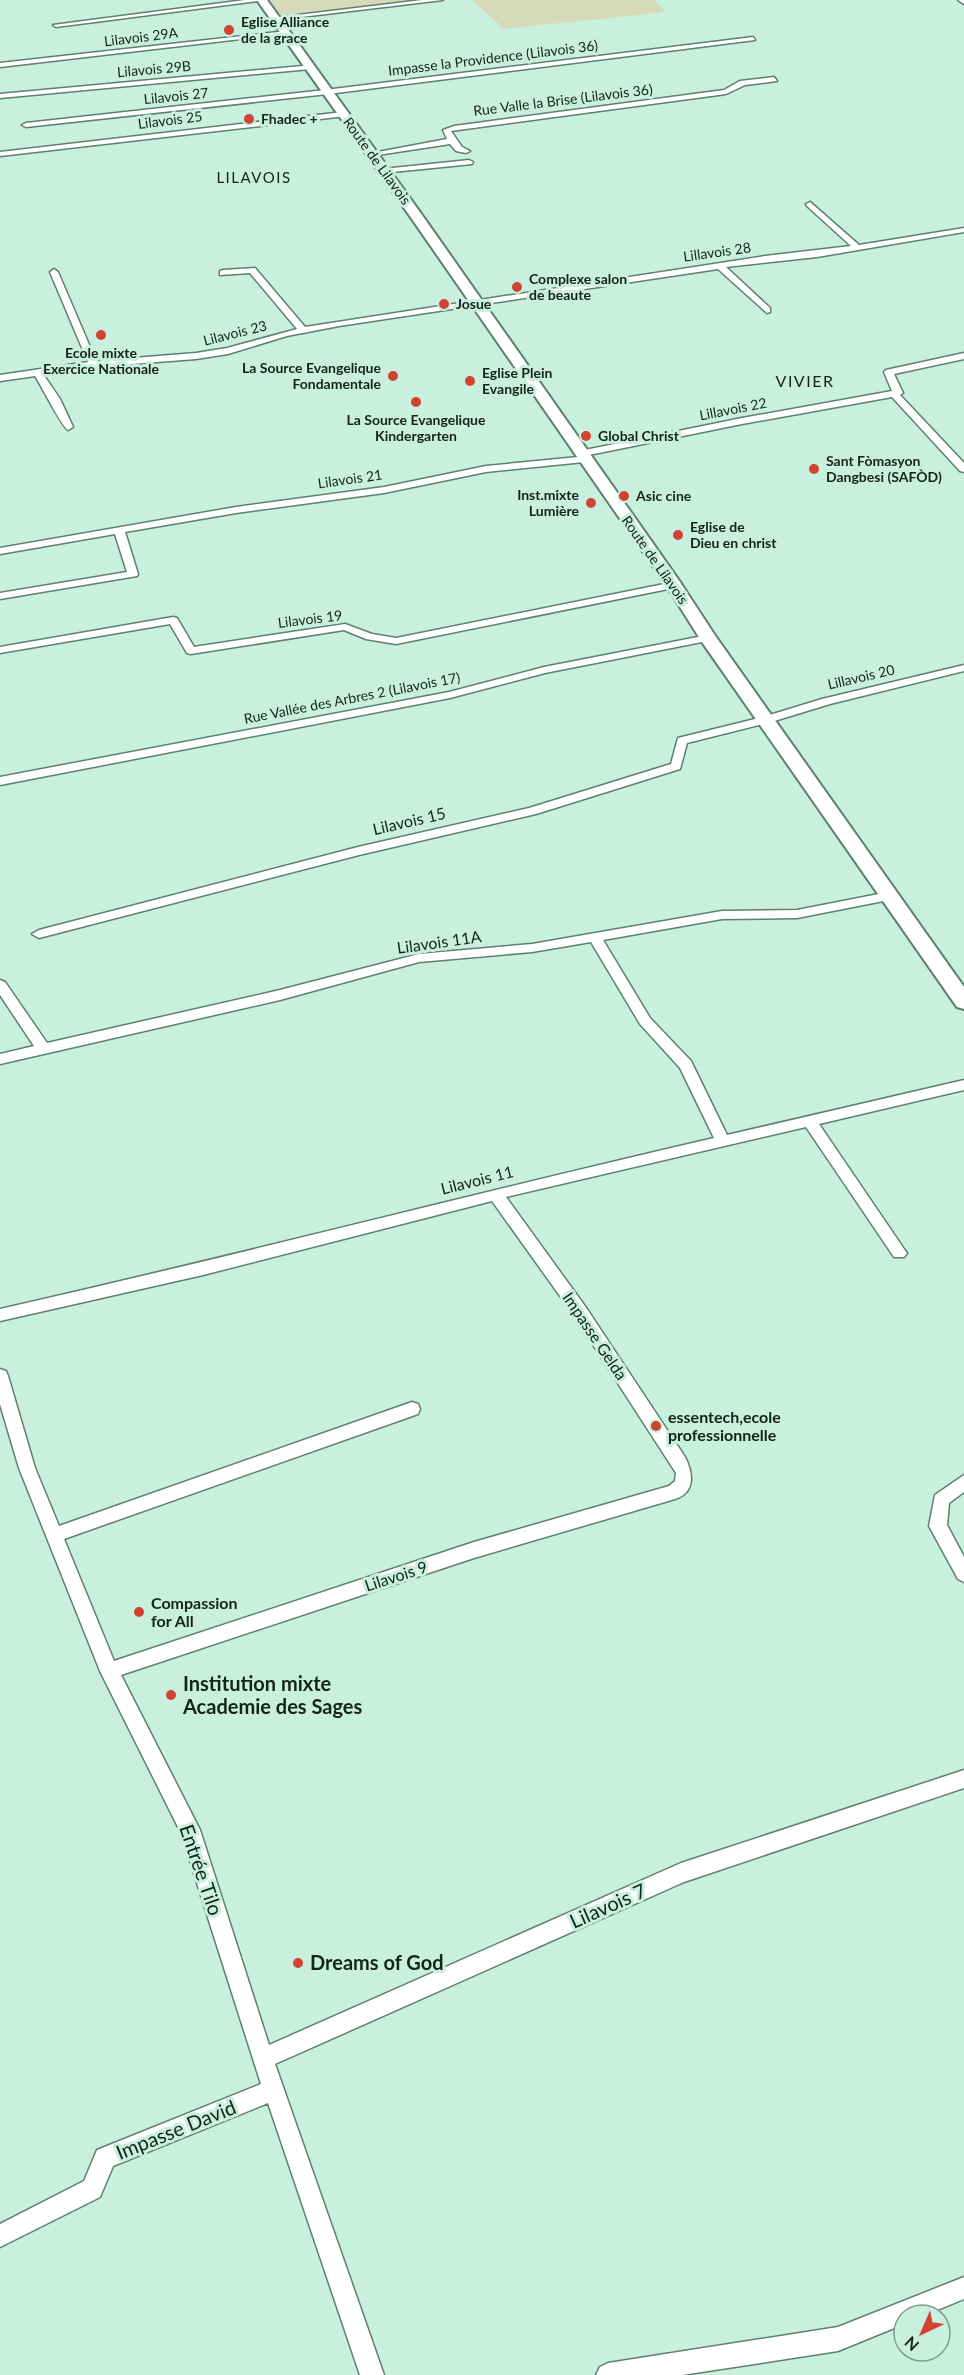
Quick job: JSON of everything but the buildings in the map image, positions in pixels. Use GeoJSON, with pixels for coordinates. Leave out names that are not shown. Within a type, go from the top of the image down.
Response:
{"type":"FeatureCollection","features":[{"type":"Feature","properties":{"kind":"main road","name":"Route de Lilavois"},"geometry":{"type":"LineString","coordinates":[[265,7],[328,91],[964,1002]]}},
{"type":"Feature","properties":{"kind":"street"},"geometry":{"type":"LineString","coordinates":[[56,25],[265,7],[440,0]]}},
{"type":"Feature","properties":{"kind":"street","name":"Lilavois 29A"},"geometry":{"type":"LineString","coordinates":[[0,65],[285,32]]}},
{"type":"Feature","properties":{"kind":"street","name":"Impasse la Providence (Lilavois 36)"},"geometry":{"type":"LineString","coordinates":[[328,91],[753,39]]}},
{"type":"Feature","properties":{"kind":"street","name":"Lilavois 29B"},"geometry":{"type":"LineString","coordinates":[[0,96],[310,67]]}},
{"type":"Feature","properties":{"kind":"street","name":"Rue Valle la Brise (Lilavois 36)"},"geometry":{"type":"LineString","coordinates":[[452,141],[447,130],[454,128],[717,93],[732,90],[743,83],[774,78]]}},
{"type":"Feature","properties":{"kind":"street","name":"Lilavois 27"},"geometry":{"type":"LineString","coordinates":[[26,125],[328,91]]}},
{"type":"Feature","properties":{"kind":"street","name":"Lilavois 25"},"geometry":{"type":"LineString","coordinates":[[0,154],[343,114]]}},
{"type":"Feature","properties":{"kind":"street"},"geometry":{"type":"LineString","coordinates":[[371,154],[452,141],[459,149],[466,151]]}},
{"type":"Feature","properties":{"kind":"street"},"geometry":{"type":"LineString","coordinates":[[383,171],[469,162]]}},
{"type":"Feature","properties":{"kind":"street"},"geometry":{"type":"LineString","coordinates":[[810,204],[857,247]]}},
{"type":"Feature","properties":{"kind":"street","name":"Lillavois 28"},"geometry":{"type":"LineString","coordinates":[[475,301],[964,230]]}},
{"type":"Feature","properties":{"kind":"street"},"geometry":{"type":"LineString","coordinates":[[720,266],[767,310]]}},
{"type":"Feature","properties":{"kind":"street"},"geometry":{"type":"LineString","coordinates":[[223,273],[252,270],[303,330]]}},
{"type":"Feature","properties":{"kind":"street"},"geometry":{"type":"LineString","coordinates":[[54,272],[93,364]]}},
{"type":"Feature","properties":{"kind":"street","name":"Lilavois 23"},"geometry":{"type":"LineString","coordinates":[[0,378],[93,364],[195,356],[228,351],[303,330],[475,301]]}},
{"type":"Feature","properties":{"kind":"street"},"geometry":{"type":"LineString","coordinates":[[964,356],[889,372],[898,393],[894,394],[964,469]]}},
{"type":"Feature","properties":{"kind":"street"},"geometry":{"type":"LineString","coordinates":[[37,372],[55,399],[68,427]]}},
{"type":"Feature","properties":{"kind":"street","name":"Lillavois 22"},"geometry":{"type":"LineString","coordinates":[[582,456],[742,421],[894,394]]}},
{"type":"Feature","properties":{"kind":"street","name":"Lilavois 21"},"geometry":{"type":"LineString","coordinates":[[0,551],[236,510],[384,490],[486,469],[582,456]]}},
{"type":"Feature","properties":{"kind":"street"},"geometry":{"type":"LineString","coordinates":[[0,596],[133,573],[120,530]]}},
{"type":"Feature","properties":{"kind":"street","name":"Lilavois 19"},"geometry":{"type":"LineString","coordinates":[[0,650],[173,620],[191,651],[345,627],[370,637],[396,641],[674,585]]}},
{"type":"Feature","properties":{"kind":"street","name":"Rue Vallée des Arbres 2 (Lilavois 17)"},"geometry":{"type":"LineString","coordinates":[[0,781],[450,695],[544,670],[708,638]]}},
{"type":"Feature","properties":{"kind":"street","name":"Lillavois 20"},"geometry":{"type":"LineString","coordinates":[[767,720],[826,701],[964,668]]}},
{"type":"Feature","properties":{"kind":"street","name":"Lilavois 15"},"geometry":{"type":"LineString","coordinates":[[39,934],[369,848],[532,811],[676,766],[682,741],[767,720]]}},
{"type":"Feature","properties":{"kind":"street","name":"Lilavois 11A"},"geometry":{"type":"LineString","coordinates":[[0,1059],[280,995],[419,958],[532,948],[722,915],[797,914],[890,896]]}},
{"type":"Feature","properties":{"kind":"street"},"geometry":{"type":"LineString","coordinates":[[594,936],[645,1021],[686,1065],[723,1141]]}},
{"type":"Feature","properties":{"kind":"street"},"geometry":{"type":"LineString","coordinates":[[0,985],[43,1049]]}},
{"type":"Feature","properties":{"kind":"street","name":"Lilavois 11"},"geometry":{"type":"LineString","coordinates":[[0,1315],[203,1269],[495,1194],[964,1085]]}},
{"type":"Feature","properties":{"kind":"street"},"geometry":{"type":"LineString","coordinates":[[809,1120],[898,1253]]}},
{"type":"Feature","properties":{"kind":"street","name":"Impasse Gelda"},"geometry":{"type":"LineString","coordinates":[[495,1194],[581,1313],[679,1462],[684,1473],[683,1484]]}},
{"type":"Feature","properties":{"kind":"street","name":"Entrée Tilo"},"geometry":{"type":"LineString","coordinates":[[0,1376],[27,1468],[109,1671],[190,1830],[263,2059],[372,2375]]}},
{"type":"Feature","properties":{"kind":"street"},"geometry":{"type":"LineString","coordinates":[[54,1535],[412,1409]]}},
{"type":"Feature","properties":{"kind":"street"},"geometry":{"type":"LineString","coordinates":[[964,1482],[941,1500],[938,1526],[964,1574]]}},
{"type":"Feature","properties":{"kind":"street","name":"Lilavois 9"},"geometry":{"type":"LineString","coordinates":[[109,1671],[474,1550],[675,1491],[683,1484]]}},
{"type":"Feature","properties":{"kind":"street","name":"Lilavois 7"},"geometry":{"type":"LineString","coordinates":[[263,2059],[681,1873],[964,1779]]}},
{"type":"Feature","properties":{"kind":"street","name":"Impasse David"},"geometry":{"type":"LineString","coordinates":[[0,2236],[92,2189],[105,2158],[274,2090]]}},
{"type":"Feature","properties":{"kind":"street"},"geometry":{"type":"LineString","coordinates":[[608,2375],[838,2339],[964,2288]]}},
{"type":"Feature","properties":{"kind":"green space"},"geometry":{"type":"Polygon","coordinates":[[[267,0],[419,0],[278,16],[267,0]]]}},
{"type":"Feature","properties":{"kind":"green space"},"geometry":{"type":"Polygon","coordinates":[[[472,0],[654,0],[666,12],[504,29],[472,0]]]}},
{"type":"Feature","properties":{"kind":"place","name":"Eglise Alliance de la grace"},"geometry":{"type":"Point","coordinates":[229,30]}},
{"type":"Feature","properties":{"kind":"place","name":"Fhadec +"},"geometry":{"type":"Point","coordinates":[249,119]}},
{"type":"Feature","properties":{"kind":"place","name":"Complexe salon de beaute"},"geometry":{"type":"Point","coordinates":[517,287]}},
{"type":"Feature","properties":{"kind":"place","name":"Josue"},"geometry":{"type":"Point","coordinates":[444,304]}},
{"type":"Feature","properties":{"kind":"place","name":"Ecole mixte Exercice Nationale"},"geometry":{"type":"Point","coordinates":[101,335]}},
{"type":"Feature","properties":{"kind":"place","name":"La Source Evangelique Fondamentale"},"geometry":{"type":"Point","coordinates":[393,376]}},
{"type":"Feature","properties":{"kind":"place","name":"Eglise Plein Evangile"},"geometry":{"type":"Point","coordinates":[470,381]}},
{"type":"Feature","properties":{"kind":"place","name":"La Source Evangelique Kindergarten"},"geometry":{"type":"Point","coordinates":[416,402]}},
{"type":"Feature","properties":{"kind":"place","name":"Global Christ"},"geometry":{"type":"Point","coordinates":[586,436]}},
{"type":"Feature","properties":{"kind":"place","name":"Sant Fòmasyon Dangbesi (SAFÒD)"},"geometry":{"type":"Point","coordinates":[814,469]}},
{"type":"Feature","properties":{"kind":"place","name":"Asic cine"},"geometry":{"type":"Point","coordinates":[624,496]}},
{"type":"Feature","properties":{"kind":"place","name":"Inst.mixte Lumière"},"geometry":{"type":"Point","coordinates":[591,503]}},
{"type":"Feature","properties":{"kind":"place","name":"Eglise de Dieu en christ"},"geometry":{"type":"Point","coordinates":[678,535]}},
{"type":"Feature","properties":{"kind":"place","name":"essentech,ecole professionnelle"},"geometry":{"type":"Point","coordinates":[656,1426]}},
{"type":"Feature","properties":{"kind":"place","name":"Compassion for All"},"geometry":{"type":"Point","coordinates":[139,1612]}},
{"type":"Feature","properties":{"kind":"place","name":"Institution mixte Academie des Sages"},"geometry":{"type":"Point","coordinates":[171,1695]}},
{"type":"Feature","properties":{"kind":"place","name":"Dreams of God"},"geometry":{"type":"Point","coordinates":[298,1963]}},
{"type":"Feature","properties":{"kind":"district","name":"LILAVOIS"},"geometry":{"type":"Point","coordinates":[254,178]}},
{"type":"Feature","properties":{"kind":"district","name":"VIVIER"},"geometry":{"type":"Point","coordinates":[805,381]}}]}
